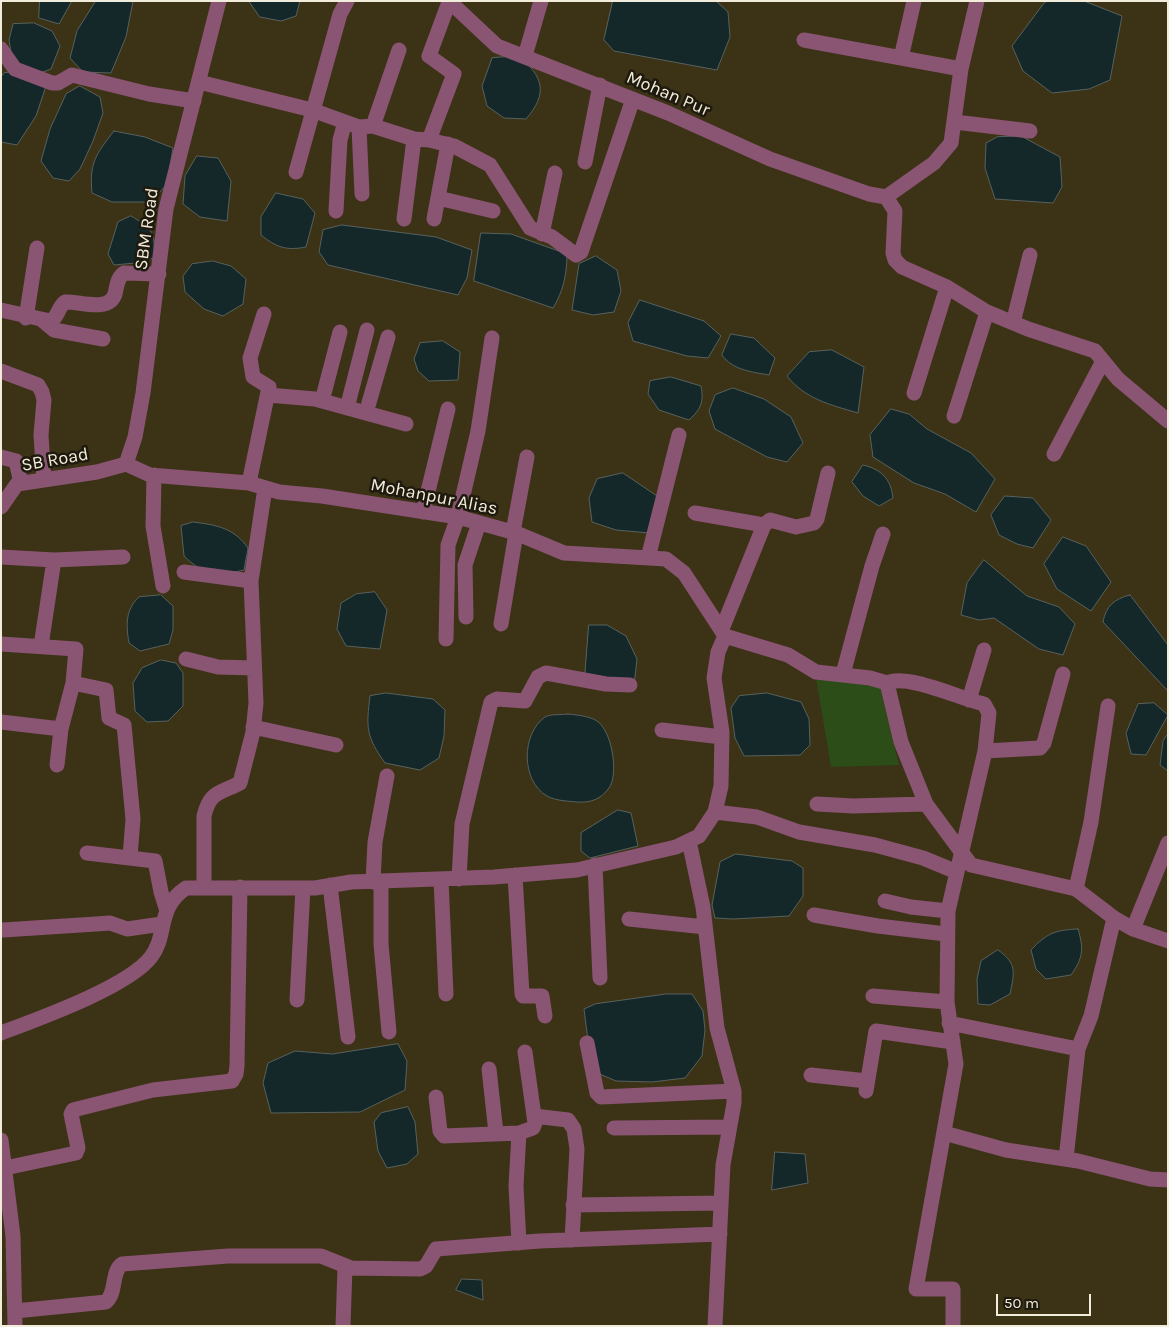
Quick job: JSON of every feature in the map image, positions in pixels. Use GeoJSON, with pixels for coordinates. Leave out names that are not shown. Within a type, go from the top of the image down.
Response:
{"type":"FeatureCollection","features":[{"type":"Feature","properties":{"kind":"street","name":"SBM Road"},"geometry":{"type":"LineString","coordinates":[[126,464],[136,438],[159,274],[166,209],[219,1]]}},
{"type":"Feature","properties":{"kind":"street"},"geometry":{"type":"LineString","coordinates":[[296,172],[340,14],[347,1]]}},
{"type":"Feature","properties":{"kind":"street"},"geometry":{"type":"LineString","coordinates":[[526,56],[541,1]]}},
{"type":"Feature","properties":{"kind":"street"},"geometry":{"type":"LineString","coordinates":[[901,58],[914,1]]}},
{"type":"Feature","properties":{"kind":"street"},"geometry":{"type":"LineString","coordinates":[[977,1],[961,69],[951,143],[934,163],[886,197],[895,210],[893,253],[895,260],[906,270],[947,287],[987,312],[1095,352],[1118,379],[1168,422]]}},
{"type":"Feature","properties":{"kind":"street"},"geometry":{"type":"LineString","coordinates":[[429,140],[454,74],[429,56],[449,2]]}},
{"type":"Feature","properties":{"kind":"street","name":"Mohan Pur"},"geometry":{"type":"LineString","coordinates":[[449,2],[498,46],[633,99],[770,159],[869,194],[886,197]]}},
{"type":"Feature","properties":{"kind":"street"},"geometry":{"type":"LineString","coordinates":[[804,40],[961,69]]}},
{"type":"Feature","properties":{"kind":"street"},"geometry":{"type":"LineString","coordinates":[[336,210],[340,140],[359,125],[399,50]]}},
{"type":"Feature","properties":{"kind":"street"},"geometry":{"type":"LineString","coordinates":[[2,53],[15,69],[52,84],[72,75],[149,94],[194,101]]}},
{"type":"Feature","properties":{"kind":"street"},"geometry":{"type":"LineString","coordinates":[[199,82],[312,110],[359,125],[414,139],[448,144],[490,165],[530,228],[552,237],[576,255],[581,252],[633,99]]}},
{"type":"Feature","properties":{"kind":"street"},"geometry":{"type":"LineString","coordinates":[[585,162],[600,86]]}},
{"type":"Feature","properties":{"kind":"street"},"geometry":{"type":"LineString","coordinates":[[955,122],[1030,131]]}},
{"type":"Feature","properties":{"kind":"street"},"geometry":{"type":"LineString","coordinates":[[359,125],[362,194]]}},
{"type":"Feature","properties":{"kind":"street"},"geometry":{"type":"LineString","coordinates":[[404,219],[414,139]]}},
{"type":"Feature","properties":{"kind":"street"},"geometry":{"type":"LineString","coordinates":[[434,219],[448,144]]}},
{"type":"Feature","properties":{"kind":"street"},"geometry":{"type":"LineString","coordinates":[[542,234],[555,173]]}},
{"type":"Feature","properties":{"kind":"street"},"geometry":{"type":"LineString","coordinates":[[438,198],[493,211]]}},
{"type":"Feature","properties":{"kind":"street"},"geometry":{"type":"LineString","coordinates":[[26,318],[37,248]]}},
{"type":"Feature","properties":{"kind":"street"},"geometry":{"type":"LineString","coordinates":[[1013,323],[1030,255]]}},
{"type":"Feature","properties":{"kind":"street"},"geometry":{"type":"LineString","coordinates":[[1,310],[26,318],[53,320],[60,305],[64,302],[98,305],[109,303],[114,298],[119,276],[124,273],[159,274]]}},
{"type":"Feature","properties":{"kind":"street"},"geometry":{"type":"LineString","coordinates":[[914,394],[947,287]]}},
{"type":"Feature","properties":{"kind":"street"},"geometry":{"type":"LineString","coordinates":[[954,416],[987,312]]}},
{"type":"Feature","properties":{"kind":"street"},"geometry":{"type":"LineString","coordinates":[[249,483],[269,388],[254,378],[250,358],[264,314]]}},
{"type":"Feature","properties":{"kind":"street"},"geometry":{"type":"LineString","coordinates":[[42,320],[54,330],[103,339]]}},
{"type":"Feature","properties":{"kind":"street"},"geometry":{"type":"LineString","coordinates":[[347,408],[367,330]]}},
{"type":"Feature","properties":{"kind":"street"},"geometry":{"type":"LineString","coordinates":[[322,401],[340,332]]}},
{"type":"Feature","properties":{"kind":"street"},"geometry":{"type":"LineString","coordinates":[[366,413],[388,337]]}},
{"type":"Feature","properties":{"kind":"street"},"geometry":{"type":"LineString","coordinates":[[446,639],[448,545],[458,517],[478,431],[492,338]]}},
{"type":"Feature","properties":{"kind":"street"},"geometry":{"type":"LineString","coordinates":[[1054,454],[1103,360]]}},
{"type":"Feature","properties":{"kind":"street"},"geometry":{"type":"LineString","coordinates":[[1,371],[38,385],[42,392],[44,400],[41,435],[44,480]]}},
{"type":"Feature","properties":{"kind":"street"},"geometry":{"type":"LineString","coordinates":[[268,395],[322,401],[406,424]]}},
{"type":"Feature","properties":{"kind":"street"},"geometry":{"type":"LineString","coordinates":[[423,512],[448,409]]}},
{"type":"Feature","properties":{"kind":"street"},"geometry":{"type":"LineString","coordinates":[[648,558],[679,435]]}},
{"type":"Feature","properties":{"kind":"street"},"geometry":{"type":"LineString","coordinates":[[1,457],[16,461],[21,483]]}},
{"type":"Feature","properties":{"kind":"street"},"geometry":{"type":"LineString","coordinates":[[501,624],[527,457]]}},
{"type":"Feature","properties":{"kind":"street","name":"Mohanpur Alias"},"geometry":{"type":"LineString","coordinates":[[126,464],[154,475],[249,483],[279,492],[322,496],[458,517],[514,532],[564,553],[666,559],[684,572],[703,604],[724,633]]}},
{"type":"Feature","properties":{"kind":"street","name":"SB Road"},"geometry":{"type":"LineString","coordinates":[[1,507],[17,484],[97,472],[126,464]]}},
{"type":"Feature","properties":{"kind":"street"},"geometry":{"type":"LineString","coordinates":[[1,1033],[60,1010],[129,976],[152,956],[164,918],[177,894],[186,888],[302,888],[377,881],[515,875],[577,870],[676,847],[699,836],[716,812],[721,786],[722,737],[714,678],[718,652],[724,633],[764,524],[770,520],[796,527],[814,523],[828,473]]}},
{"type":"Feature","properties":{"kind":"street"},"geometry":{"type":"LineString","coordinates":[[154,475],[153,526],[163,586]]}},
{"type":"Feature","properties":{"kind":"street"},"geometry":{"type":"LineString","coordinates":[[204,888],[204,816],[206,805],[211,796],[240,784],[254,727],[256,703],[251,580],[265,488]]}},
{"type":"Feature","properties":{"kind":"street"},"geometry":{"type":"LineString","coordinates":[[695,513],[764,524]]}},
{"type":"Feature","properties":{"kind":"street"},"geometry":{"type":"LineString","coordinates":[[466,617],[465,565],[479,523]]}},
{"type":"Feature","properties":{"kind":"street"},"geometry":{"type":"LineString","coordinates":[[843,674],[872,566],[883,534]]}},
{"type":"Feature","properties":{"kind":"street"},"geometry":{"type":"LineString","coordinates":[[1,557],[54,560],[123,558]]}},
{"type":"Feature","properties":{"kind":"street"},"geometry":{"type":"LineString","coordinates":[[41,646],[54,560]]}},
{"type":"Feature","properties":{"kind":"street"},"geometry":{"type":"LineString","coordinates":[[184,572],[251,580]]}},
{"type":"Feature","properties":{"kind":"street"},"geometry":{"type":"LineString","coordinates":[[724,633],[788,654],[816,672],[843,674],[887,683],[893,680],[913,683],[984,704],[988,707],[985,751],[948,911],[946,934],[947,1002],[956,1064],[916,1289],[953,1289],[953,1326]]}},
{"type":"Feature","properties":{"kind":"street"},"geometry":{"type":"LineString","coordinates":[[1,644],[76,649],[73,683],[61,729],[57,765]]}},
{"type":"Feature","properties":{"kind":"street"},"geometry":{"type":"LineString","coordinates":[[969,700],[984,650]]}},
{"type":"Feature","properties":{"kind":"street"},"geometry":{"type":"LineString","coordinates":[[186,659],[218,667],[254,668]]}},
{"type":"Feature","properties":{"kind":"street"},"geometry":{"type":"LineString","coordinates":[[459,878],[462,824],[491,702],[497,699],[525,700],[538,677],[546,673],[606,684],[630,685]]}},
{"type":"Feature","properties":{"kind":"street"},"geometry":{"type":"LineString","coordinates":[[985,751],[1040,748],[1044,743],[1063,674]]}},
{"type":"Feature","properties":{"kind":"street"},"geometry":{"type":"LineString","coordinates":[[73,683],[106,690],[109,718],[124,726],[133,819],[130,857]]}},
{"type":"Feature","properties":{"kind":"street"},"geometry":{"type":"LineString","coordinates":[[887,683],[900,742],[926,804],[971,865],[1076,889],[1114,918],[1133,929],[1168,941]]}},
{"type":"Feature","properties":{"kind":"street"},"geometry":{"type":"LineString","coordinates":[[1076,889],[1092,822],[1108,706]]}},
{"type":"Feature","properties":{"kind":"street"},"geometry":{"type":"LineString","coordinates":[[1,722],[61,729]]}},
{"type":"Feature","properties":{"kind":"street"},"geometry":{"type":"LineString","coordinates":[[254,727],[336,745]]}},
{"type":"Feature","properties":{"kind":"street"},"geometry":{"type":"LineString","coordinates":[[662,730],[722,737]]}},
{"type":"Feature","properties":{"kind":"street"},"geometry":{"type":"LineString","coordinates":[[387,776],[376,842],[381,944],[389,1032]]}},
{"type":"Feature","properties":{"kind":"street"},"geometry":{"type":"LineString","coordinates":[[817,804],[853,806],[926,804]]}},
{"type":"Feature","properties":{"kind":"street"},"geometry":{"type":"LineString","coordinates":[[716,812],[757,817],[799,832],[875,845],[923,858],[957,872]]}},
{"type":"Feature","properties":{"kind":"street"},"geometry":{"type":"LineString","coordinates":[[689,841],[705,927],[717,1028],[734,1091],[723,1165],[715,1326]]}},
{"type":"Feature","properties":{"kind":"street"},"geometry":{"type":"LineString","coordinates":[[1133,929],[1168,843]]}},
{"type":"Feature","properties":{"kind":"street"},"geometry":{"type":"LineString","coordinates":[[87,853],[155,861],[164,918]]}},
{"type":"Feature","properties":{"kind":"street"},"geometry":{"type":"LineString","coordinates":[[595,866],[600,978]]}},
{"type":"Feature","properties":{"kind":"street"},"geometry":{"type":"LineString","coordinates":[[515,875],[522,994],[523,996],[542,996],[545,1016]]}},
{"type":"Feature","properties":{"kind":"street"},"geometry":{"type":"LineString","coordinates":[[441,879],[446,994]]}},
{"type":"Feature","properties":{"kind":"street"},"geometry":{"type":"LineString","coordinates":[[330,885],[348,1037]]}},
{"type":"Feature","properties":{"kind":"street"},"geometry":{"type":"LineString","coordinates":[[5,1168],[76,1153],[78,1148],[71,1114],[73,1110],[153,1090],[232,1081],[237,1066],[240,888]]}},
{"type":"Feature","properties":{"kind":"street"},"geometry":{"type":"LineString","coordinates":[[297,1000],[302,888]]}},
{"type":"Feature","properties":{"kind":"street"},"geometry":{"type":"LineString","coordinates":[[885,901],[948,911]]}},
{"type":"Feature","properties":{"kind":"street"},"geometry":{"type":"LineString","coordinates":[[814,915],[878,926],[946,934]]}},
{"type":"Feature","properties":{"kind":"street"},"geometry":{"type":"LineString","coordinates":[[3,930],[110,923],[127,929],[164,918]]}},
{"type":"Feature","properties":{"kind":"street"},"geometry":{"type":"LineString","coordinates":[[1066,1159],[1078,1049],[1091,1016],[1114,918]]}},
{"type":"Feature","properties":{"kind":"street"},"geometry":{"type":"LineString","coordinates":[[629,919],[705,927]]}},
{"type":"Feature","properties":{"kind":"street"},"geometry":{"type":"LineString","coordinates":[[874,996],[947,1002]]}},
{"type":"Feature","properties":{"kind":"street"},"geometry":{"type":"LineString","coordinates":[[949,1023],[1078,1049]]}},
{"type":"Feature","properties":{"kind":"street"},"geometry":{"type":"LineString","coordinates":[[811,1074],[867,1086],[876,1031],[953,1042]]}},
{"type":"Feature","properties":{"kind":"street"},"geometry":{"type":"LineString","coordinates":[[587,1043],[597,1093],[601,1097],[734,1091]]}},
{"type":"Feature","properties":{"kind":"street"},"geometry":{"type":"LineString","coordinates":[[436,1097],[441,1135],[519,1133],[534,1128],[525,1052]]}},
{"type":"Feature","properties":{"kind":"street"},"geometry":{"type":"LineString","coordinates":[[489,1069],[496,1133]]}},
{"type":"Feature","properties":{"kind":"street"},"geometry":{"type":"LineString","coordinates":[[534,1116],[568,1120],[574,1129],[577,1148],[572,1240]]}},
{"type":"Feature","properties":{"kind":"street"},"geometry":{"type":"LineString","coordinates":[[614,1128],[730,1127]]}},
{"type":"Feature","properties":{"kind":"street"},"geometry":{"type":"LineString","coordinates":[[519,1133],[516,1186],[519,1243]]}},
{"type":"Feature","properties":{"kind":"street"},"geometry":{"type":"LineString","coordinates":[[944,1133],[1006,1150],[1066,1159],[1134,1176],[1168,1180]]}},
{"type":"Feature","properties":{"kind":"street"},"geometry":{"type":"LineString","coordinates":[[1,1140],[13,1236],[15,1319],[106,1302],[112,1294],[118,1268],[122,1264],[228,1256],[322,1256],[344,1267],[420,1269],[426,1266],[436,1249],[572,1240],[720,1234]]}},
{"type":"Feature","properties":{"kind":"street"},"geometry":{"type":"LineString","coordinates":[[573,1205],[721,1204]]}},
{"type":"Feature","properties":{"kind":"street"},"geometry":{"type":"LineString","coordinates":[[343,1326],[344,1267]]}},
{"type":"Feature","properties":{"kind":"green space"},"geometry":{"type":"Polygon","coordinates":[[[816,678],[880,687],[899,765],[831,767],[816,678]]]}},
{"type":"Feature","properties":{"kind":"water"},"geometry":{"type":"Polygon","coordinates":[[[40,1],[72,1],[59,24],[39,18],[40,1]]]}},
{"type":"Feature","properties":{"kind":"water"},"geometry":{"type":"Polygon","coordinates":[[[96,1],[133,1],[126,37],[111,73],[83,72],[70,58],[77,31],[96,1]]]}},
{"type":"Feature","properties":{"kind":"water"},"geometry":{"type":"Polygon","coordinates":[[[249,1],[300,1],[296,16],[281,21],[260,17],[249,1]]]}},
{"type":"Feature","properties":{"kind":"water"},"geometry":{"type":"Polygon","coordinates":[[[613,1],[716,1],[728,12],[730,37],[717,70],[614,51],[604,40],[613,1]]]}},
{"type":"Feature","properties":{"kind":"water"},"geometry":{"type":"Polygon","coordinates":[[[1048,1],[1084,1],[1122,16],[1110,80],[1089,89],[1052,93],[1023,71],[1012,46],[1044,3],[1048,1]]]}},
{"type":"Feature","properties":{"kind":"water"},"geometry":{"type":"Polygon","coordinates":[[[34,23],[52,31],[60,46],[51,69],[40,73],[13,64],[9,40],[13,24],[34,23]]]}},
{"type":"Feature","properties":{"kind":"water"},"geometry":{"type":"Polygon","coordinates":[[[518,56],[527,63],[538,78],[540,93],[538,101],[526,119],[504,118],[487,106],[482,86],[492,58],[518,56]]]}},
{"type":"Feature","properties":{"kind":"water"},"geometry":{"type":"Polygon","coordinates":[[[22,71],[46,86],[36,116],[17,145],[1,142],[1,77],[4,73],[22,71]]]}},
{"type":"Feature","properties":{"kind":"water"},"geometry":{"type":"Polygon","coordinates":[[[80,86],[100,97],[103,113],[80,169],[69,181],[53,178],[41,161],[50,129],[66,94],[80,86]]]}},
{"type":"Feature","properties":{"kind":"water"},"geometry":{"type":"Polygon","coordinates":[[[114,131],[145,137],[173,148],[167,184],[151,202],[112,202],[92,193],[91,183],[95,159],[114,131]]]}},
{"type":"Feature","properties":{"kind":"water"},"geometry":{"type":"Polygon","coordinates":[[[1021,136],[1060,157],[1062,187],[1053,203],[995,199],[985,168],[986,143],[997,137],[1021,136]]]}},
{"type":"Feature","properties":{"kind":"water"},"geometry":{"type":"Polygon","coordinates":[[[197,156],[218,158],[231,181],[227,221],[200,217],[183,204],[185,176],[197,156]]]}},
{"type":"Feature","properties":{"kind":"water"},"geometry":{"type":"Polygon","coordinates":[[[276,193],[303,199],[315,213],[306,247],[282,247],[261,235],[261,217],[276,193]]]}},
{"type":"Feature","properties":{"kind":"water"},"geometry":{"type":"Polygon","coordinates":[[[131,216],[152,232],[154,258],[135,263],[114,265],[108,254],[118,222],[131,216]]]}},
{"type":"Feature","properties":{"kind":"water"},"geometry":{"type":"Polygon","coordinates":[[[342,225],[436,237],[472,250],[467,278],[458,295],[328,265],[319,252],[323,230],[342,225]]]}},
{"type":"Feature","properties":{"kind":"water"},"geometry":{"type":"Polygon","coordinates":[[[481,233],[511,234],[567,254],[564,282],[553,308],[474,281],[481,233]]]}},
{"type":"Feature","properties":{"kind":"water"},"geometry":{"type":"Polygon","coordinates":[[[596,256],[617,270],[621,291],[614,312],[593,315],[572,310],[579,264],[596,256]]]}},
{"type":"Feature","properties":{"kind":"water"},"geometry":{"type":"Polygon","coordinates":[[[213,261],[231,266],[246,279],[243,304],[223,316],[204,309],[185,292],[183,276],[192,264],[213,261]]]}},
{"type":"Feature","properties":{"kind":"water"},"geometry":{"type":"Polygon","coordinates":[[[640,300],[704,321],[721,336],[708,358],[687,356],[633,341],[628,323],[640,300]]]}},
{"type":"Feature","properties":{"kind":"water"},"geometry":{"type":"Polygon","coordinates":[[[731,334],[754,338],[775,358],[769,375],[743,370],[726,360],[722,355],[731,334]]]}},
{"type":"Feature","properties":{"kind":"water"},"geometry":{"type":"Polygon","coordinates":[[[443,341],[460,352],[458,380],[429,381],[418,371],[414,359],[420,343],[443,341]]]}},
{"type":"Feature","properties":{"kind":"water"},"geometry":{"type":"Polygon","coordinates":[[[832,350],[864,367],[858,413],[828,404],[810,396],[787,376],[809,352],[832,350]]]}},
{"type":"Feature","properties":{"kind":"water"},"geometry":{"type":"Polygon","coordinates":[[[671,377],[701,386],[701,405],[689,420],[659,410],[648,394],[650,381],[671,377]]]}},
{"type":"Feature","properties":{"kind":"water"},"geometry":{"type":"Polygon","coordinates":[[[733,388],[764,399],[791,417],[803,443],[787,462],[767,457],[715,429],[709,411],[715,395],[733,388]]]}},
{"type":"Feature","properties":{"kind":"water"},"geometry":{"type":"Polygon","coordinates":[[[891,409],[909,414],[927,429],[971,453],[995,479],[976,512],[945,494],[914,483],[873,457],[870,435],[891,409]]]}},
{"type":"Feature","properties":{"kind":"water"},"geometry":{"type":"Polygon","coordinates":[[[863,465],[875,469],[884,476],[890,485],[893,498],[879,506],[863,496],[852,482],[863,465]]]}},
{"type":"Feature","properties":{"kind":"water"},"geometry":{"type":"Polygon","coordinates":[[[623,473],[660,498],[650,533],[616,530],[592,522],[589,498],[597,479],[623,473]]]}},
{"type":"Feature","properties":{"kind":"water"},"geometry":{"type":"Polygon","coordinates":[[[1005,496],[1033,498],[1051,520],[1033,548],[1017,544],[999,535],[991,515],[1005,496]]]}},
{"type":"Feature","properties":{"kind":"water"},"geometry":{"type":"Polygon","coordinates":[[[193,522],[224,529],[243,541],[248,548],[244,570],[226,573],[211,572],[198,567],[184,556],[181,526],[193,522]]]}},
{"type":"Feature","properties":{"kind":"water"},"geometry":{"type":"Polygon","coordinates":[[[1063,537],[1086,546],[1111,582],[1091,611],[1057,589],[1044,564],[1063,537]]]}},
{"type":"Feature","properties":{"kind":"water"},"geometry":{"type":"Polygon","coordinates":[[[984,560],[1027,596],[1059,607],[1075,624],[1063,655],[1039,649],[994,618],[979,620],[961,615],[967,583],[984,560]]]}},
{"type":"Feature","properties":{"kind":"water"},"geometry":{"type":"Polygon","coordinates":[[[375,592],[387,610],[380,649],[346,646],[337,629],[341,603],[356,594],[375,592]]]}},
{"type":"Feature","properties":{"kind":"water"},"geometry":{"type":"Polygon","coordinates":[[[161,595],[173,606],[173,630],[169,644],[140,651],[129,643],[127,624],[131,607],[139,597],[161,595]]]}},
{"type":"Feature","properties":{"kind":"water"},"geometry":{"type":"Polygon","coordinates":[[[1130,595],[1168,645],[1168,691],[1103,622],[1106,612],[1115,601],[1130,595]]]}},
{"type":"Feature","properties":{"kind":"water"},"geometry":{"type":"Polygon","coordinates":[[[589,625],[607,625],[626,636],[637,659],[634,685],[585,677],[589,625]]]}},
{"type":"Feature","properties":{"kind":"water"},"geometry":{"type":"Polygon","coordinates":[[[161,660],[176,663],[183,673],[183,706],[168,721],[147,722],[135,711],[133,683],[142,668],[161,660]]]}},
{"type":"Feature","properties":{"kind":"water"},"geometry":{"type":"Polygon","coordinates":[[[386,693],[433,699],[445,710],[444,736],[439,758],[420,770],[385,763],[374,746],[368,724],[370,696],[386,693]]]}},
{"type":"Feature","properties":{"kind":"water"},"geometry":{"type":"Polygon","coordinates":[[[767,693],[801,702],[809,719],[810,745],[800,755],[744,756],[735,738],[731,708],[739,696],[767,693]]]}},
{"type":"Feature","properties":{"kind":"water"},"geometry":{"type":"Polygon","coordinates":[[[1154,703],[1168,715],[1146,755],[1131,754],[1126,733],[1138,704],[1154,703]]]}},
{"type":"Feature","properties":{"kind":"water"},"geometry":{"type":"Polygon","coordinates":[[[568,714],[587,717],[597,721],[607,734],[610,743],[614,763],[612,782],[603,795],[591,801],[566,801],[547,796],[538,789],[532,780],[529,769],[528,746],[537,725],[547,716],[568,714]]]}},
{"type":"Feature","properties":{"kind":"water"},"geometry":{"type":"Polygon","coordinates":[[[1168,734],[1168,771],[1160,765],[1163,741],[1168,734]]]}},
{"type":"Feature","properties":{"kind":"water"},"geometry":{"type":"Polygon","coordinates":[[[618,810],[631,813],[638,846],[590,858],[581,851],[581,833],[618,810]]]}},
{"type":"Feature","properties":{"kind":"water"},"geometry":{"type":"Polygon","coordinates":[[[736,854],[792,861],[803,868],[803,896],[789,916],[715,918],[712,905],[720,862],[736,854]]]}},
{"type":"Feature","properties":{"kind":"water"},"geometry":{"type":"Polygon","coordinates":[[[1078,929],[1082,948],[1075,969],[1071,975],[1046,979],[1036,969],[1031,950],[1047,936],[1063,930],[1078,929]]]}},
{"type":"Feature","properties":{"kind":"water"},"geometry":{"type":"Polygon","coordinates":[[[998,950],[1012,965],[1013,980],[1010,994],[990,1005],[978,1004],[977,979],[981,961],[998,950]]]}},
{"type":"Feature","properties":{"kind":"water"},"geometry":{"type":"Polygon","coordinates":[[[666,994],[692,994],[703,1011],[705,1030],[702,1056],[685,1078],[652,1082],[616,1081],[595,1072],[588,1041],[584,1009],[595,1004],[666,994]]]}},
{"type":"Feature","properties":{"kind":"water"},"geometry":{"type":"Polygon","coordinates":[[[398,1044],[407,1061],[405,1090],[360,1112],[271,1113],[263,1083],[268,1063],[295,1051],[332,1054],[398,1044]]]}},
{"type":"Feature","properties":{"kind":"water"},"geometry":{"type":"Polygon","coordinates":[[[408,1107],[415,1122],[418,1154],[407,1164],[387,1168],[378,1151],[374,1122],[381,1113],[408,1107]]]}},
{"type":"Feature","properties":{"kind":"water"},"geometry":{"type":"Polygon","coordinates":[[[775,1152],[805,1154],[808,1183],[772,1190],[775,1152]]]}},
{"type":"Feature","properties":{"kind":"water"},"geometry":{"type":"Polygon","coordinates":[[[462,1279],[482,1280],[483,1300],[456,1290],[462,1279]]]}}]}
